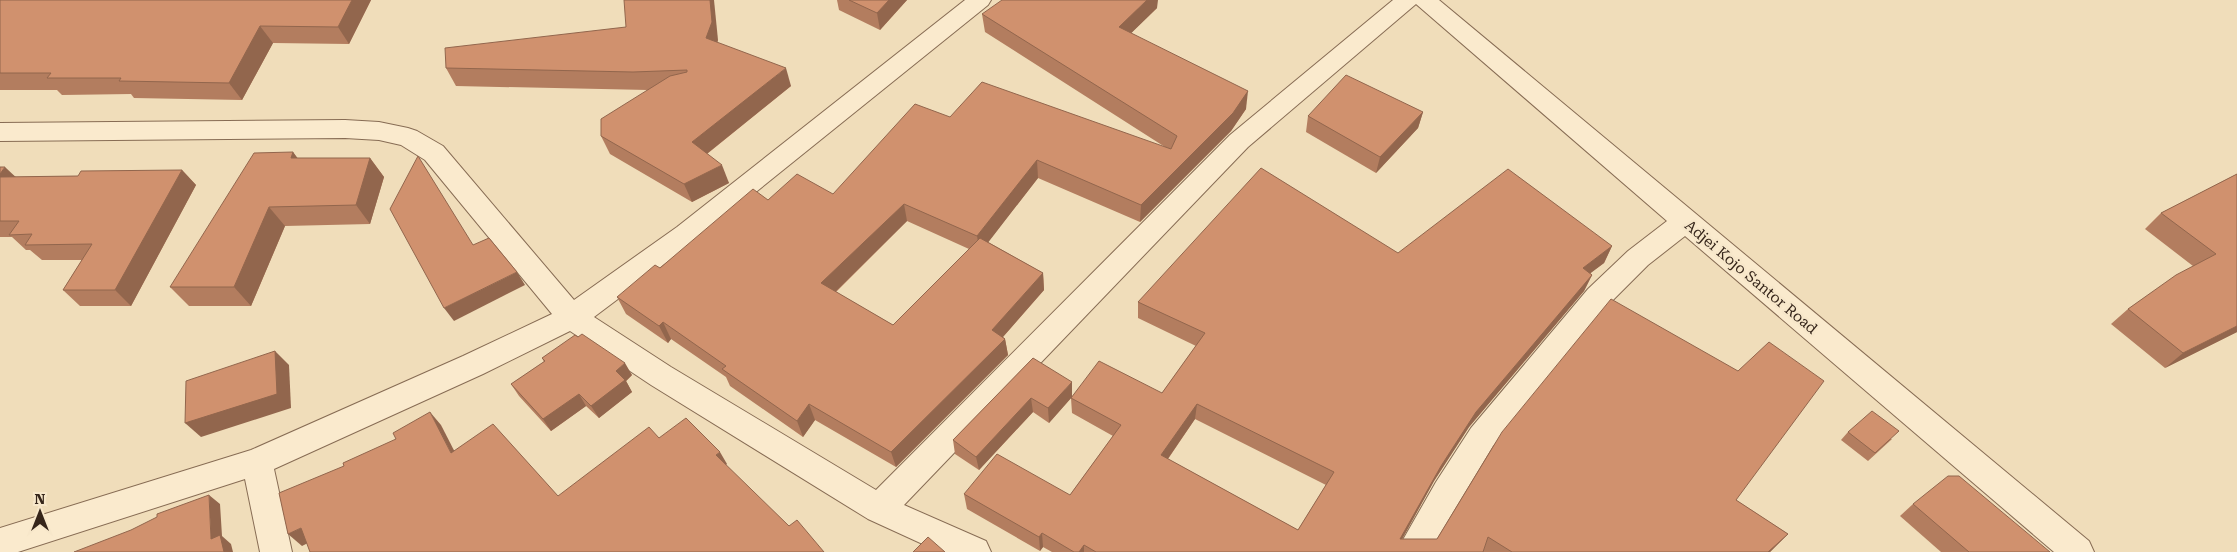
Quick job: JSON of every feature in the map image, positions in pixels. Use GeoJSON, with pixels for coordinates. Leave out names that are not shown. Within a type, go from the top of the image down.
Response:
{"type":"FeatureCollection","features":[{"type":"Feature","properties":{"kind":"street"},"geometry":{"type":"LineString","coordinates":[[0,543],[257,462],[473,365],[572,317],[686,234],[980,0]]}},
{"type":"Feature","properties":{"kind":"street"},"geometry":{"type":"LineString","coordinates":[[879,509],[1239,141],[1407,0]]}},
{"type":"Feature","properties":{"kind":"street","name":"Adjei Kojo Santor Road"},"geometry":{"type":"LineString","coordinates":[[1425,0],[2078,552]]}},
{"type":"Feature","properties":{"kind":"street"},"geometry":{"type":"LineString","coordinates":[[0,132],[345,129],[379,131],[408,137],[434,153],[572,317],[661,376],[879,509],[975,552]]}},
{"type":"Feature","properties":{"kind":"street"},"geometry":{"type":"LineString","coordinates":[[1412,552],[1482,437],[1598,297],[1638,258],[1685,221]]}},
{"type":"Feature","properties":{"kind":"street"},"geometry":{"type":"LineString","coordinates":[[257,462],[276,552]]}},
{"type":"Feature","properties":{"kind":"building"},"geometry":{"type":"Polygon","coordinates":[[[0,0],[352,0],[338,27],[260,26],[229,83],[119,81],[121,78],[47,78],[51,73],[0,73],[0,0]]]}},
{"type":"Feature","properties":{"kind":"building"},"geometry":{"type":"Polygon","coordinates":[[[624,0],[710,0],[712,22],[706,38],[786,68],[692,142],[722,165],[684,184],[601,136],[601,119],[670,76],[687,72],[687,70],[633,72],[446,68],[445,48],[626,27],[624,0]]]}},
{"type":"Feature","properties":{"kind":"building"},"geometry":{"type":"Polygon","coordinates":[[[849,0],[889,0],[877,13],[849,0]]]}},
{"type":"Feature","properties":{"kind":"building"},"geometry":{"type":"Polygon","coordinates":[[[1002,0],[1147,0],[1119,27],[1248,91],[1233,113],[1141,205],[1037,160],[977,236],[904,204],[821,283],[893,325],[980,238],[1043,273],[992,330],[1005,339],[891,452],[809,404],[797,421],[722,369],[726,366],[663,322],[659,326],[617,297],[655,265],[660,268],[753,189],[768,200],[797,174],[833,194],[915,104],[950,117],[982,82],[1171,149],[1177,136],[982,14],[1002,0]]]}},
{"type":"Feature","properties":{"kind":"building"},"geometry":{"type":"Polygon","coordinates":[[[1346,75],[1423,112],[1380,157],[1308,116],[1346,75]]]}},
{"type":"Feature","properties":{"kind":"building"},"geometry":{"type":"Polygon","coordinates":[[[293,152],[291,158],[370,158],[356,205],[269,207],[234,287],[170,287],[254,153],[293,152]]]}},
{"type":"Feature","properties":{"kind":"building"},"geometry":{"type":"Polygon","coordinates":[[[418,156],[473,245],[489,238],[517,272],[444,308],[390,209],[418,156]]]}},
{"type":"Feature","properties":{"kind":"building"},"geometry":{"type":"Polygon","coordinates":[[[0,167],[5,167],[0,174],[0,167]]]}},
{"type":"Feature","properties":{"kind":"building"},"geometry":{"type":"Polygon","coordinates":[[[1261,168],[1398,253],[1508,169],[1612,246],[1583,268],[1592,275],[1476,412],[1441,466],[1400,539],[1437,539],[1502,432],[1611,299],[1738,371],[1769,342],[1824,381],[1736,500],[1788,534],[1768,552],[1512,552],[1488,537],[1483,552],[1096,552],[1084,545],[1079,552],[1074,552],[1042,533],[1039,537],[964,494],[997,454],[1070,495],[1121,425],[1071,398],[1099,361],[1162,393],[1205,333],[1138,302],[1261,168]],[[1197,404],[1161,455],[1298,530],[1334,472],[1197,404]]]}},
{"type":"Feature","properties":{"kind":"building"},"geometry":{"type":"Polygon","coordinates":[[[182,170],[115,290],[63,290],[92,244],[25,245],[32,234],[9,235],[19,221],[0,221],[0,177],[78,176],[81,171],[182,170]]]}},
{"type":"Feature","properties":{"kind":"building"},"geometry":{"type":"Polygon","coordinates":[[[2237,174],[2237,326],[2183,353],[2128,309],[2176,275],[2216,254],[2161,213],[2237,174]]]}},
{"type":"Feature","properties":{"kind":"building"},"geometry":{"type":"Polygon","coordinates":[[[582,334],[625,363],[616,371],[625,380],[591,406],[579,394],[543,419],[511,384],[545,361],[542,358],[575,335],[578,337],[582,334]]]}},
{"type":"Feature","properties":{"kind":"building"},"geometry":{"type":"Polygon","coordinates":[[[275,351],[277,394],[185,423],[186,381],[275,351]]]}},
{"type":"Feature","properties":{"kind":"building"},"geometry":{"type":"Polygon","coordinates":[[[1033,358],[1072,382],[1048,408],[1031,398],[976,457],[953,440],[1033,358]]]}},
{"type":"Feature","properties":{"kind":"building"},"geometry":{"type":"Polygon","coordinates":[[[1872,411],[1899,431],[1875,453],[1848,432],[1872,411]]]}},
{"type":"Feature","properties":{"kind":"building"},"geometry":{"type":"Polygon","coordinates":[[[430,412],[451,453],[493,424],[558,496],[649,427],[659,438],[686,418],[720,452],[716,455],[789,526],[797,520],[824,552],[310,552],[301,528],[288,534],[279,493],[344,466],[343,463],[396,439],[393,433],[430,412]]]}},
{"type":"Feature","properties":{"kind":"building"},"geometry":{"type":"Polygon","coordinates":[[[1948,476],[1959,476],[2050,552],[1969,552],[1913,504],[1948,476]]]}},
{"type":"Feature","properties":{"kind":"building"},"geometry":{"type":"Polygon","coordinates":[[[209,495],[211,539],[220,535],[224,552],[74,552],[131,530],[157,517],[157,514],[209,495]]]}},
{"type":"Feature","properties":{"kind":"building"},"geometry":{"type":"Polygon","coordinates":[[[928,537],[945,552],[913,552],[928,537]]]}}]}
